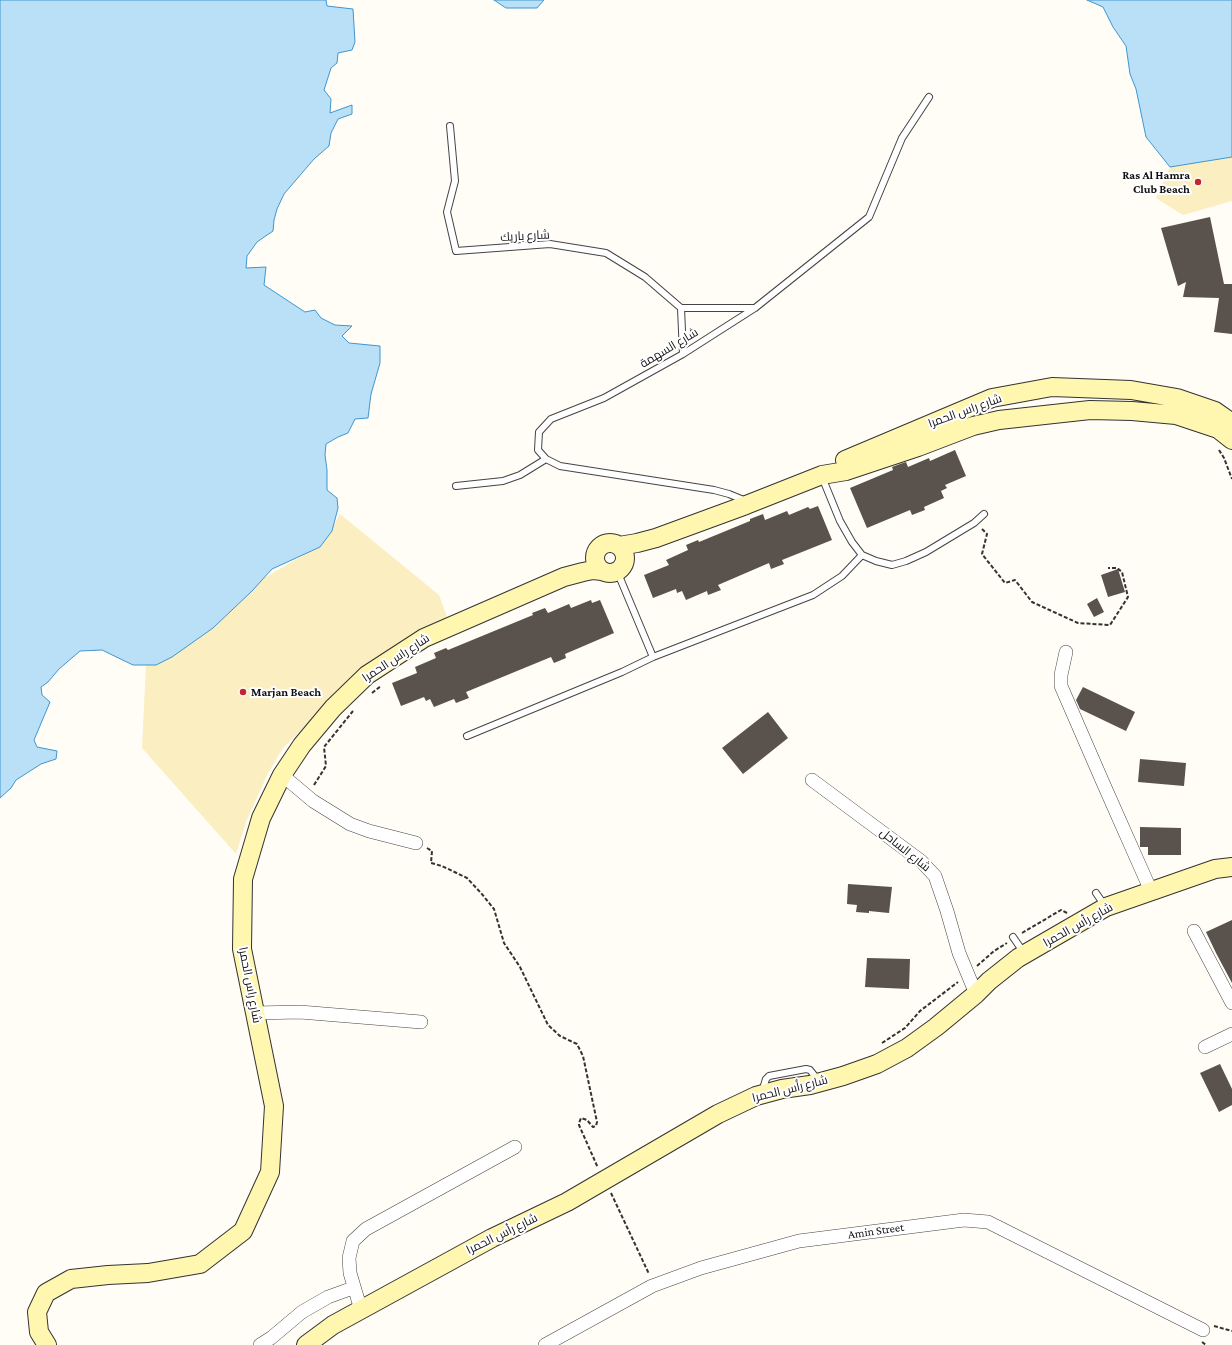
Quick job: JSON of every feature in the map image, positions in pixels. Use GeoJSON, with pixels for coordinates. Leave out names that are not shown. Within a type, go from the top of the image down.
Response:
{"type":"FeatureCollection","features":[{"type":"Feature","properties":{"kind":"street","name":"شارع راس الحمرا"},"geometry":{"type":"LineString","coordinates":[[822,475],[844,460],[992,398],[1052,387],[1131,390],[1177,398],[1215,411],[1232,423]]}},
{"type":"Feature","properties":{"kind":"street","name":"شارع راس الحمرا"},"geometry":{"type":"LineString","coordinates":[[46,1345],[39,1332],[37,1312],[46,1293],[71,1279],[148,1273],[200,1264],[243,1230],[270,1172],[274,1106],[242,949],[243,879],[261,818],[282,775],[302,745],[332,708],[367,675],[424,638],[564,577],[593,570],[616,562],[656,538],[749,504],[822,475],[846,470],[980,424],[999,420],[1090,410],[1132,411],[1176,416],[1218,429],[1224,443]]}},
{"type":"Feature","properties":{"kind":"street","name":"شارع راس الحمرا"},"geometry":{"type":"LineString","coordinates":[[564,577],[608,543],[616,562]]}},
{"type":"Feature","properties":{"kind":"street"},"geometry":{"type":"LineString","coordinates":[[1066,652],[1061,675],[1061,686],[1151,891]]}},
{"type":"Feature","properties":{"kind":"street"},"geometry":{"type":"LineString","coordinates":[[282,775],[307,796],[350,824],[369,831],[416,843]]}},
{"type":"Feature","properties":{"kind":"street","name":"شارع الساحل"},"geometry":{"type":"LineString","coordinates":[[812,780],[880,830],[928,868],[934,876],[939,888],[959,953],[976,994]]}},
{"type":"Feature","properties":{"kind":"street","name":"شارع رأس الحمرا"},"geometry":{"type":"LineString","coordinates":[[306,1345],[333,1325],[492,1238],[567,1202],[718,1114],[762,1094],[782,1089],[810,1085],[843,1076],[877,1064],[907,1048],[936,1027],[1018,958],[1082,921],[1101,900],[1151,891],[1181,882],[1215,869],[1232,867]]}},
{"type":"Feature","properties":{"kind":"street"},"geometry":{"type":"LineString","coordinates":[[1194,931],[1232,1003]]}},
{"type":"Feature","properties":{"kind":"street"},"geometry":{"type":"LineString","coordinates":[[255,1013],[300,1012],[421,1022]]}},
{"type":"Feature","properties":{"kind":"street"},"geometry":{"type":"LineString","coordinates":[[1205,1047],[1232,1034]]}},
{"type":"Feature","properties":{"kind":"street"},"geometry":{"type":"LineString","coordinates":[[361,1310],[353,1288],[350,1273],[349,1258],[352,1241],[366,1229],[515,1147]]}},
{"type":"Feature","properties":{"kind":"street","name":"Amin Street"},"geometry":{"type":"LineString","coordinates":[[545,1345],[652,1286],[701,1268],[799,1241],[964,1220],[988,1222],[1203,1330]]}},
{"type":"Feature","properties":{"kind":"street"},"geometry":{"type":"LineString","coordinates":[[260,1345],[272,1338],[302,1312],[328,1297],[353,1288]]}},
{"type":"Feature","properties":{"kind":"lane","name":"شارع السهمة"},"geometry":{"type":"LineString","coordinates":[[546,459],[538,450],[539,432],[550,419],[604,398],[683,354],[755,308],[869,217],[902,138],[929,97]]}},
{"type":"Feature","properties":{"kind":"lane","name":"شارع باريك"},"geometry":{"type":"LineString","coordinates":[[450,126],[455,181],[447,212],[456,251],[550,244],[606,253],[645,277],[681,308]]}},
{"type":"Feature","properties":{"kind":"lane"},"geometry":{"type":"LineString","coordinates":[[683,354],[681,308],[755,308]]}},
{"type":"Feature","properties":{"kind":"lane"},"geometry":{"type":"LineString","coordinates":[[456,486],[503,481],[520,475],[546,459],[560,466],[714,490],[732,495],[749,504]]}},
{"type":"Feature","properties":{"kind":"lane"},"geometry":{"type":"LineString","coordinates":[[822,475],[840,521],[852,542],[862,555],[876,561],[892,565],[906,561],[926,552],[968,526],[984,514]]}},
{"type":"Feature","properties":{"kind":"lane"},"geometry":{"type":"LineString","coordinates":[[467,736],[622,672],[653,657],[813,595],[842,576],[862,555]]}},
{"type":"Feature","properties":{"kind":"lane"},"geometry":{"type":"LineString","coordinates":[[616,562],[653,657]]}},
{"type":"Feature","properties":{"kind":"lane"},"geometry":{"type":"LineString","coordinates":[[1013,938],[1025,954]]}},
{"type":"Feature","properties":{"kind":"path"},"geometry":{"type":"LineString","coordinates":[[1224,443],[1224,458],[1232,479]]}},
{"type":"Feature","properties":{"kind":"path"},"geometry":{"type":"LineString","coordinates":[[981,529],[987,534],[982,554],[1005,583],[1015,580],[1032,602],[1078,624],[1110,625],[1128,597],[1122,572],[1117,568],[1108,568]]}},
{"type":"Feature","properties":{"kind":"path"},"geometry":{"type":"LineString","coordinates":[[370,695],[381,685]]}},
{"type":"Feature","properties":{"kind":"path"},"geometry":{"type":"LineString","coordinates":[[307,796],[326,766],[324,747],[354,710]]}},
{"type":"Feature","properties":{"kind":"path"},"geometry":{"type":"LineString","coordinates":[[416,843],[432,851],[431,863],[442,866],[467,878],[494,909],[504,943],[520,967],[548,1025],[560,1036],[577,1044],[583,1056],[597,1122],[596,1126],[593,1127],[587,1120],[581,1118],[579,1125],[651,1277]]}},
{"type":"Feature","properties":{"kind":"path"},"geometry":{"type":"LineString","coordinates":[[879,1045],[905,1028],[920,1012],[968,974],[994,951],[1013,938],[1061,910],[1082,921]]}},
{"type":"Feature","properties":{"kind":"sand","name":"Ras Al Hamra Club Beach"},"geometry":{"type":"Polygon","coordinates":[[[1232,157],[1232,201],[1183,215],[1156,198],[1170,167],[1232,157]]]}},
{"type":"Feature","properties":{"kind":"sand","name":"Marjan Beach"},"geometry":{"type":"Polygon","coordinates":[[[340,514],[439,595],[450,625],[318,713],[283,748],[268,773],[246,822],[236,854],[142,748],[146,665],[197,640],[261,580],[312,550],[329,535],[340,514]]]}},
{"type":"Feature","properties":{"kind":"water"},"geometry":{"type":"Polygon","coordinates":[[[0,0],[326,0],[327,6],[353,9],[355,42],[352,50],[338,53],[337,63],[331,68],[324,90],[331,99],[330,113],[352,105],[352,114],[338,119],[331,133],[329,146],[314,159],[284,194],[277,209],[273,231],[257,242],[247,256],[246,268],[266,267],[264,285],[305,312],[315,310],[321,318],[335,325],[352,326],[342,336],[349,343],[380,346],[380,363],[371,394],[368,418],[355,419],[348,433],[326,444],[325,455],[327,490],[337,498],[338,508],[332,531],[320,547],[272,569],[252,591],[213,628],[172,657],[156,665],[133,665],[102,650],[80,651],[41,687],[42,695],[50,702],[34,740],[37,747],[57,751],[56,759],[41,764],[16,780],[11,788],[0,798],[0,0]]]}},
{"type":"Feature","properties":{"kind":"water"},"geometry":{"type":"Polygon","coordinates":[[[494,0],[544,0],[537,8],[506,8],[494,0]]]}},
{"type":"Feature","properties":{"kind":"water"},"geometry":{"type":"Polygon","coordinates":[[[1087,0],[1232,0],[1232,157],[1170,167],[1146,137],[1136,89],[1130,74],[1126,46],[1113,27],[1103,7],[1087,0]]]}},
{"type":"Feature","properties":{"kind":"building"},"geometry":{"type":"Polygon","coordinates":[[[1210,217],[1224,284],[1232,284],[1232,334],[1214,332],[1219,298],[1183,297],[1186,282],[1178,286],[1161,228],[1210,217]]]}},
{"type":"Feature","properties":{"kind":"building"},"geometry":{"type":"Polygon","coordinates":[[[955,450],[966,476],[945,485],[947,488],[941,491],[944,498],[924,507],[925,510],[912,515],[910,510],[867,528],[850,488],[893,470],[892,467],[900,464],[906,462],[908,467],[929,458],[930,461],[955,450]]]}},
{"type":"Feature","properties":{"kind":"building"},"geometry":{"type":"Polygon","coordinates":[[[818,506],[832,540],[782,560],[784,564],[771,569],[769,563],[718,585],[721,590],[708,595],[707,591],[686,600],[682,591],[677,593],[676,589],[653,598],[644,575],[669,565],[666,560],[688,550],[686,545],[698,540],[699,542],[750,521],[750,519],[763,514],[765,520],[787,511],[789,515],[808,507],[810,509],[818,506]]]}},
{"type":"Feature","properties":{"kind":"building"},"geometry":{"type":"Polygon","coordinates":[[[1118,569],[1125,592],[1108,597],[1101,575],[1118,569]]]}},
{"type":"Feature","properties":{"kind":"building"},"geometry":{"type":"Polygon","coordinates":[[[1097,598],[1104,612],[1094,617],[1087,604],[1097,598]]]}},
{"type":"Feature","properties":{"kind":"building"},"geometry":{"type":"Polygon","coordinates":[[[591,600],[592,603],[600,600],[614,633],[565,654],[566,658],[554,663],[551,657],[466,692],[469,698],[456,703],[454,699],[434,707],[430,699],[426,701],[424,697],[401,706],[392,683],[417,673],[415,667],[436,658],[434,653],[446,648],[448,650],[533,615],[532,613],[545,608],[548,613],[569,604],[571,608],[591,600]]]}},
{"type":"Feature","properties":{"kind":"building"},"geometry":{"type":"Polygon","coordinates":[[[1083,687],[1135,712],[1126,731],[1080,709],[1076,700],[1083,687]]]}},
{"type":"Feature","properties":{"kind":"building"},"geometry":{"type":"Polygon","coordinates":[[[768,712],[788,738],[743,774],[722,748],[768,712]]]}},
{"type":"Feature","properties":{"kind":"building"},"geometry":{"type":"Polygon","coordinates":[[[1140,759],[1186,763],[1184,786],[1138,782],[1140,759]]]}},
{"type":"Feature","properties":{"kind":"building"},"geometry":{"type":"Polygon","coordinates":[[[1140,827],[1181,828],[1181,855],[1148,855],[1148,847],[1140,847],[1140,827]]]}},
{"type":"Feature","properties":{"kind":"building"},"geometry":{"type":"Polygon","coordinates":[[[848,884],[892,887],[889,913],[869,911],[869,913],[856,912],[857,905],[847,904],[848,884]]]}},
{"type":"Feature","properties":{"kind":"building"},"geometry":{"type":"Polygon","coordinates":[[[1232,920],[1232,983],[1206,932],[1232,920]]]}},
{"type":"Feature","properties":{"kind":"building"},"geometry":{"type":"Polygon","coordinates":[[[867,958],[910,959],[909,989],[865,987],[867,958]]]}},
{"type":"Feature","properties":{"kind":"building"},"geometry":{"type":"Polygon","coordinates":[[[1220,1064],[1232,1089],[1232,1105],[1219,1112],[1200,1073],[1220,1064]]]}},
{"type":"Feature","properties":{"kind":"place","name":"Ras Al Hamra Club Beach"},"geometry":{"type":"Point","coordinates":[1198,182]}},
{"type":"Feature","properties":{"kind":"place","name":"Marjan Beach"},"geometry":{"type":"Point","coordinates":[243,692]}}]}
